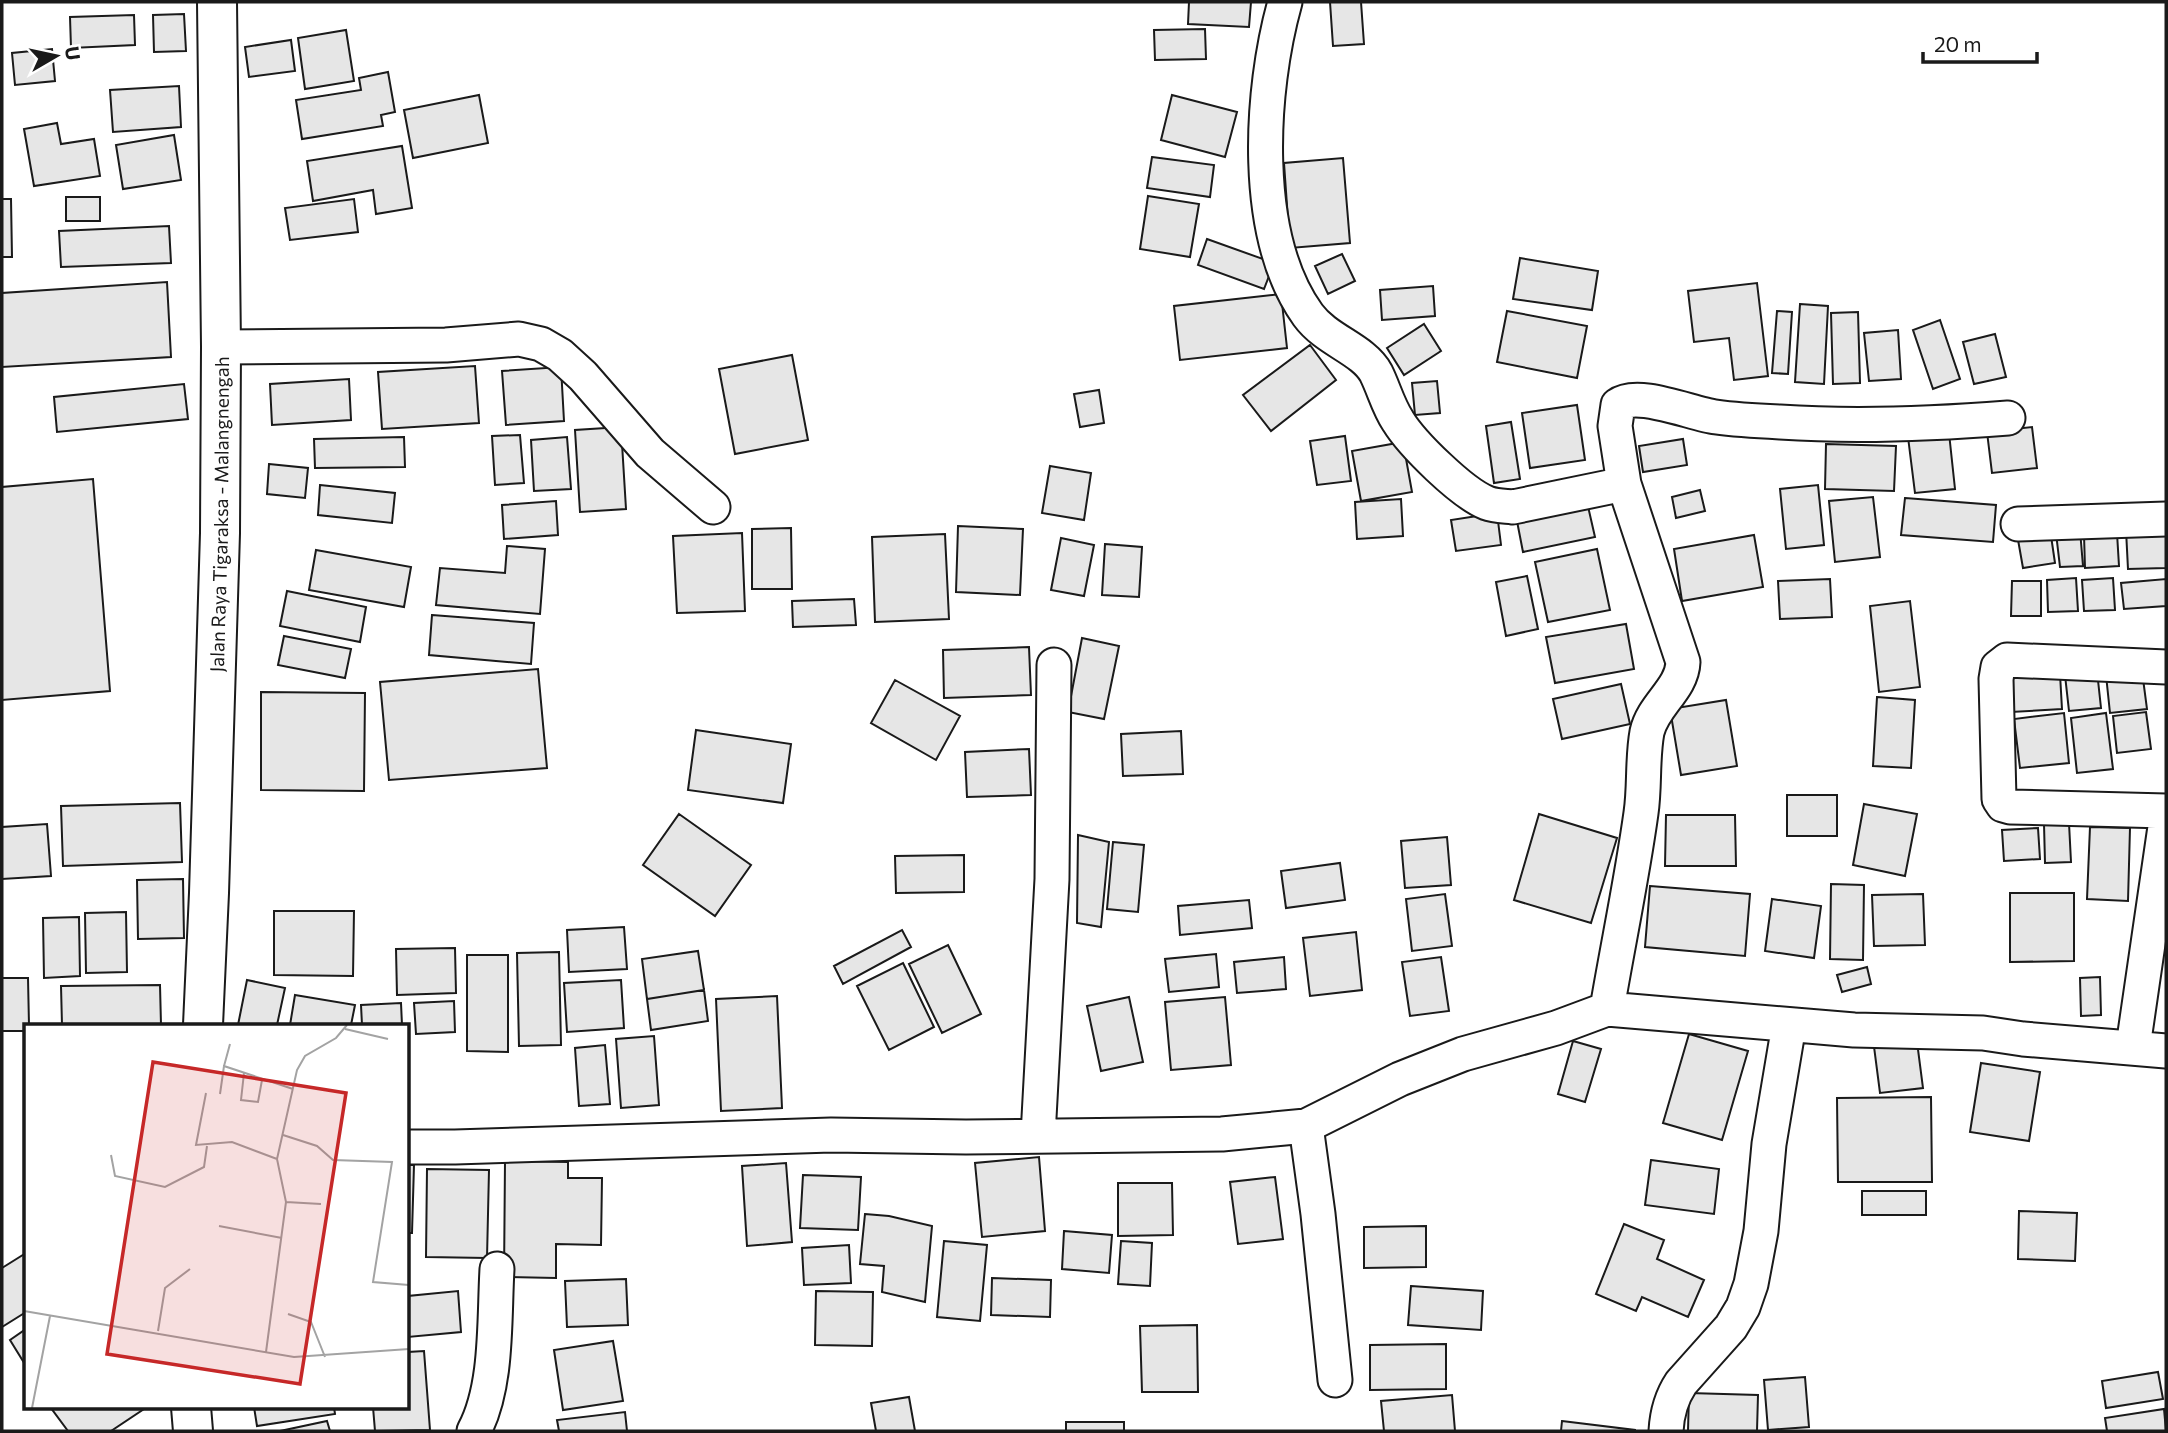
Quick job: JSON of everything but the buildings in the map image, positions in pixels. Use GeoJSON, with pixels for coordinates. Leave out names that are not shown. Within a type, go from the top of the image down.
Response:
{"type":"FeatureCollection","features":[{"type":"Feature","properties":{"kind":"main road","name":"Jalan Raya Tigaraksa - Malangnengah"},"geometry":{"type":"LineString","coordinates":[[203,1024],[220,533],[217,2]]}},
{"type":"Feature","properties":{"kind":"main road"},"geometry":{"type":"LineString","coordinates":[[191,1408],[193,1431]]}},
{"type":"Feature","properties":{"kind":"street"},"geometry":{"type":"LineString","coordinates":[[1285,2],[1272,66],[1265,128],[1267,188],[1273,226],[1284,265],[1292,288],[1307,314],[1318,329],[1364,359],[1374,370],[1392,412],[1408,435],[1467,491],[1485,502],[1513,507],[1624,484]]}},
{"type":"Feature","properties":{"kind":"street"},"geometry":{"type":"LineString","coordinates":[[221,347],[446,345],[519,339],[541,344],[560,355],[575,369],[650,453],[713,508]]}},
{"type":"Feature","properties":{"kind":"street"},"geometry":{"type":"LineString","coordinates":[[1607,1009],[1642,810],[1648,730],[1652,718],[1683,674],[1683,662],[1624,484],[1615,416],[1618,405],[1630,400],[1651,401],[1705,416],[1738,421],[1819,426],[1925,425],[2008,418]]}},
{"type":"Feature","properties":{"kind":"street"},"geometry":{"type":"LineString","coordinates":[[2018,524],[2166,519]]}},
{"type":"Feature","properties":{"kind":"street"},"geometry":{"type":"LineString","coordinates":[[2166,667],[2007,660],[1998,667],[1996,679],[1998,799],[2003,805],[2166,811]]}},
{"type":"Feature","properties":{"kind":"street"},"geometry":{"type":"LineString","coordinates":[[1038,1136],[1052,879],[1054,665]]}},
{"type":"Feature","properties":{"kind":"street"},"geometry":{"type":"LineString","coordinates":[[2133,1047],[2166,820]]}},
{"type":"Feature","properties":{"kind":"street"},"geometry":{"type":"LineString","coordinates":[[410,1146],[455,1147],[818,1135],[1222,1134],[1306,1126],[1401,1079],[1452,1058],[1556,1028],[1607,1009],[1854,1030],[1944,1030],[2166,1051]]}},
{"type":"Feature","properties":{"kind":"street"},"geometry":{"type":"LineString","coordinates":[[1667,1431],[1667,1416],[1674,1393],[1731,1327],[1743,1307],[1751,1284],[1761,1231],[1769,1144],[1789,1025]]}},
{"type":"Feature","properties":{"kind":"street"},"geometry":{"type":"LineString","coordinates":[[1306,1126],[1335,1380]]}},
{"type":"Feature","properties":{"kind":"street"},"geometry":{"type":"LineString","coordinates":[[474,1431],[486,1401],[491,1367],[497,1269]]}}]}
